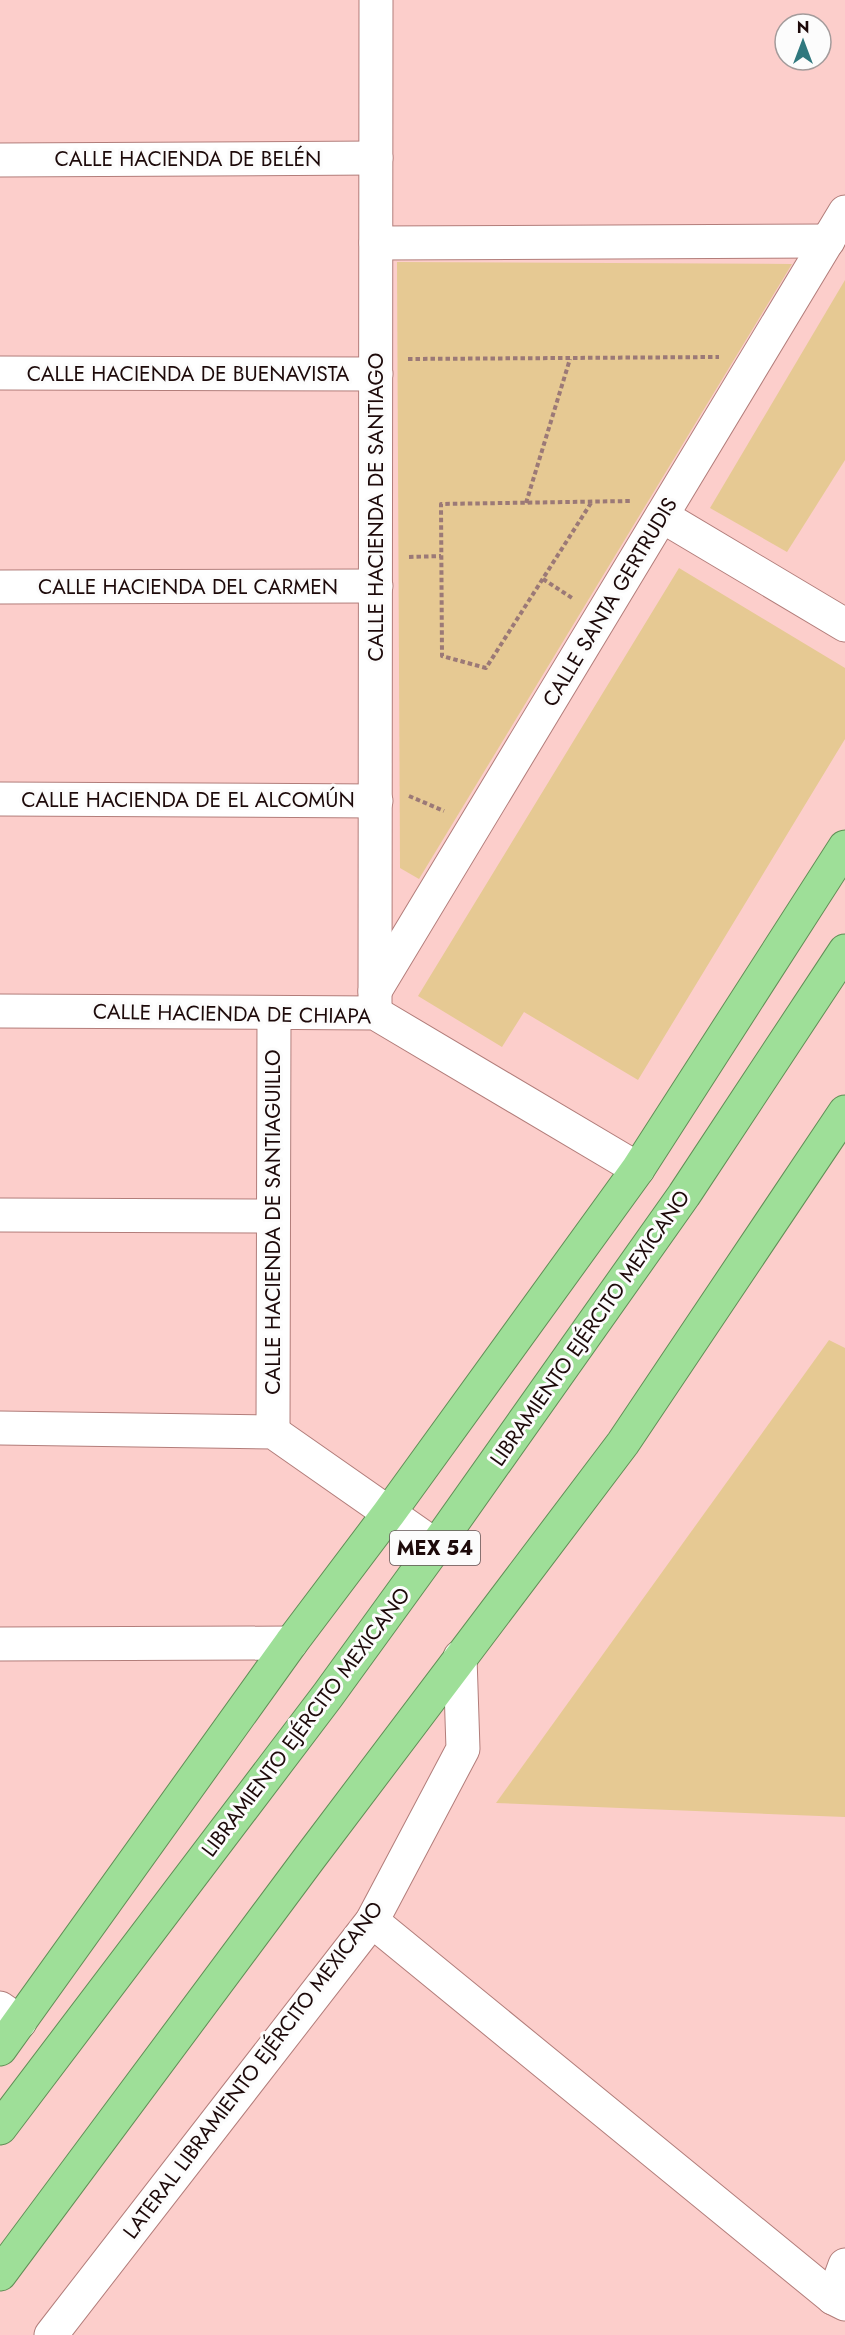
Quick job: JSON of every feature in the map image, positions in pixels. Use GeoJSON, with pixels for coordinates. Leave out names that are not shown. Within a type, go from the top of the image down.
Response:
{"type":"FeatureCollection","features":[{"type":"Feature","properties":{"kind":"highway"},"geometry":{"type":"LineString","coordinates":[[0,2049],[10,2015],[389,1513],[638,1169],[845,847]]}},
{"type":"Feature","properties":{"kind":"highway","name":"LIBRAMIENTO EJÉRCITO MEXICANO"},"geometry":{"type":"LineString","coordinates":[[0,2128],[321,1704],[436,1546],[684,1195],[845,951]]}},
{"type":"Feature","properties":{"kind":"highway"},"geometry":{"type":"LineString","coordinates":[[0,2274],[460,1657],[623,1443],[845,1112]]}},
{"type":"Feature","properties":{"kind":"street","name":"CALLE HACIENDA DE SANTIAGO"},"geometry":{"type":"LineString","coordinates":[[375,1002],[389,797],[376,586],[376,0]]}},
{"type":"Feature","properties":{"kind":"street","name":"CALLE HACIENDA DE BELÉN"},"geometry":{"type":"LineString","coordinates":[[0,160],[376,158]]}},
{"type":"Feature","properties":{"kind":"street","name":"CALLE SANTA GERTRUDIS"},"geometry":{"type":"LineString","coordinates":[[375,1002],[651,508],[845,212]]}},
{"type":"Feature","properties":{"kind":"street"},"geometry":{"type":"LineString","coordinates":[[376,243],[828,241]]}},
{"type":"Feature","properties":{"kind":"street","name":"CALLE HACIENDA DE BUENAVISTA"},"geometry":{"type":"LineString","coordinates":[[0,374],[376,374]]}},
{"type":"Feature","properties":{"kind":"street"},"geometry":{"type":"LineString","coordinates":[[651,508],[845,625]]}},
{"type":"Feature","properties":{"kind":"street","name":"CALLE HACIENDA DEL CARMEN"},"geometry":{"type":"LineString","coordinates":[[0,587],[376,586]]}},
{"type":"Feature","properties":{"kind":"street","name":"CALLE HACIENDA DE EL ALCOMÚN"},"geometry":{"type":"LineString","coordinates":[[0,799],[389,797]]}},
{"type":"Feature","properties":{"kind":"street","name":"CALLE HACIENDA DE CHIAPA"},"geometry":{"type":"LineString","coordinates":[[0,1011],[274,1013],[375,1002],[638,1169]]}},
{"type":"Feature","properties":{"kind":"street","name":"CALLE HACIENDA DE SANTIAGUILLO"},"geometry":{"type":"LineString","coordinates":[[273,1432],[274,1013]]}},
{"type":"Feature","properties":{"kind":"street"},"geometry":{"type":"LineString","coordinates":[[0,1215],[273,1216]]}},
{"type":"Feature","properties":{"kind":"street"},"geometry":{"type":"LineString","coordinates":[[0,1428],[273,1432],[436,1546]]}},
{"type":"Feature","properties":{"kind":"street"},"geometry":{"type":"LineString","coordinates":[[0,1644],[291,1643]]}},
{"type":"Feature","properties":{"kind":"street","name":"LATERAL LIBRAMIENTO EJÉRCITO MEXICANO"},"geometry":{"type":"LineString","coordinates":[[51,2335],[372,1921],[463,1749],[460,1657]]}},
{"type":"Feature","properties":{"kind":"street"},"geometry":{"type":"LineString","coordinates":[[372,1921],[839,2301],[845,2265]]}},
{"type":"Feature","properties":{"kind":"path"},"geometry":{"type":"LineString","coordinates":[[404,358],[726,357]]}},
{"type":"Feature","properties":{"kind":"path"},"geometry":{"type":"LineString","coordinates":[[526,503],[570,358]]}},
{"type":"Feature","properties":{"kind":"path"},"geometry":{"type":"LineString","coordinates":[[591,503],[486,668],[442,656],[441,504],[591,503],[651,508]]}},
{"type":"Feature","properties":{"kind":"path"},"geometry":{"type":"LineString","coordinates":[[404,557],[441,556]]}},
{"type":"Feature","properties":{"kind":"path"},"geometry":{"type":"LineString","coordinates":[[543,579],[579,603]]}},
{"type":"Feature","properties":{"kind":"path"},"geometry":{"type":"LineString","coordinates":[[389,797],[452,814]]}},
{"type":"Feature","properties":{"kind":"shaded area"},"geometry":{"type":"Polygon","coordinates":[[[397,262],[792,264],[419,879],[400,868],[397,262]]]}},
{"type":"Feature","properties":{"kind":"shaded area"},"geometry":{"type":"Polygon","coordinates":[[[845,280],[845,460],[787,552],[710,508],[845,280]]]}},
{"type":"Feature","properties":{"kind":"shaded area"},"geometry":{"type":"Polygon","coordinates":[[[679,568],[845,668],[845,739],[638,1080],[524,1012],[502,1047],[418,996],[679,568]]]}},
{"type":"Feature","properties":{"kind":"shaded area"},"geometry":{"type":"Polygon","coordinates":[[[829,1340],[845,1348],[845,1817],[496,1803],[829,1340]]]}}]}
